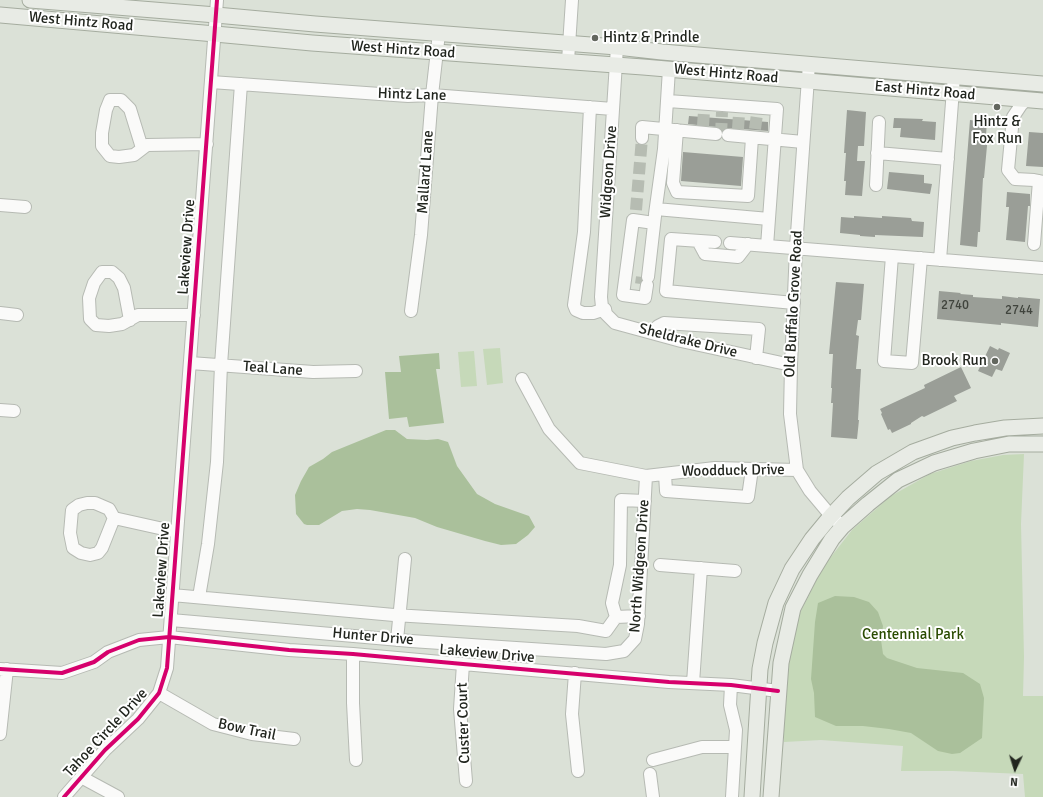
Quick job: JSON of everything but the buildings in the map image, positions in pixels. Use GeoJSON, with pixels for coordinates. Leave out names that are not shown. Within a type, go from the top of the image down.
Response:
{"type":"FeatureCollection","features":[{"type":"Feature","properties":{"kind":"main road","name":"West Hintz Road"},"geometry":{"type":"LineString","coordinates":[[38,0],[217,7],[315,24],[617,47],[809,64]]}},
{"type":"Feature","properties":{"kind":"main road","name":"West Hintz Road"},"geometry":{"type":"LineString","coordinates":[[0,15],[312,43],[807,80]]}},
{"type":"Feature","properties":{"kind":"main road","name":"East Hintz Road"},"geometry":{"type":"LineString","coordinates":[[809,64],[1043,84]]}},
{"type":"Feature","properties":{"kind":"main road","name":"East Hintz Road"},"geometry":{"type":"LineString","coordinates":[[807,80],[1043,101]]}},
{"type":"Feature","properties":{"kind":"main road"},"geometry":{"type":"LineString","coordinates":[[752,797],[760,669],[765,643],[776,602],[792,569],[812,539],[848,498],[877,473],[913,452],[952,438],[975,432],[1005,428],[1043,426]]}},
{"type":"Feature","properties":{"kind":"main road"},"geometry":{"type":"LineString","coordinates":[[771,797],[781,662],[793,608],[810,575],[832,539],[843,526],[898,480],[934,463],[974,451],[1009,444],[1043,444]]}},
{"type":"Feature","properties":{"kind":"street"},"geometry":{"type":"LineString","coordinates":[[36,18],[38,0]]}},
{"type":"Feature","properties":{"kind":"street"},"geometry":{"type":"LineString","coordinates":[[568,61],[572,0]]}},
{"type":"Feature","properties":{"kind":"street","name":"Lakeview Drive"},"geometry":{"type":"LineString","coordinates":[[217,7],[169,637],[289,650],[353,654],[669,682],[731,685],[778,691]]}},
{"type":"Feature","properties":{"kind":"street","name":"Mallard Lane"},"geometry":{"type":"LineString","coordinates":[[411,311],[421,235],[432,95],[439,33]]}},
{"type":"Feature","properties":{"kind":"street","name":"Widgeon Drive"},"geometry":{"type":"LineString","coordinates":[[601,297],[617,47]]}},
{"type":"Feature","properties":{"kind":"street","name":"Old Buffalo Grove Road"},"geometry":{"type":"LineString","coordinates":[[809,64],[796,248],[790,414],[797,470],[810,491],[831,516],[843,526]]}},
{"type":"Feature","properties":{"kind":"street"},"geometry":{"type":"LineString","coordinates":[[669,70],[668,101],[671,130],[673,183],[677,192],[748,196],[754,135]]}},
{"type":"Feature","properties":{"kind":"street"},"geometry":{"type":"LineString","coordinates":[[940,260],[954,76]]}},
{"type":"Feature","properties":{"kind":"street","name":"Hintz Lane"},"geometry":{"type":"LineString","coordinates":[[211,82],[408,96],[432,95],[613,109]]}},
{"type":"Feature","properties":{"kind":"street"},"geometry":{"type":"LineString","coordinates":[[199,597],[208,544],[216,462],[221,365],[242,84]]}},
{"type":"Feature","properties":{"kind":"street"},"geometry":{"type":"LineString","coordinates":[[1002,97],[1013,117]]}},
{"type":"Feature","properties":{"kind":"street"},"geometry":{"type":"LineString","coordinates":[[1027,99],[1013,117],[1008,170],[1015,179],[1041,182],[1034,244]]}},
{"type":"Feature","properties":{"kind":"street"},"geometry":{"type":"LineString","coordinates":[[142,148],[130,109],[121,100],[110,100],[106,110],[102,133],[102,146],[110,156],[119,158],[134,155],[147,145],[207,144]]}},
{"type":"Feature","properties":{"kind":"street"},"geometry":{"type":"LineString","coordinates":[[668,101],[722,109],[757,111],[776,109],[767,246]]}},
{"type":"Feature","properties":{"kind":"street"},"geometry":{"type":"LineString","coordinates":[[590,107],[584,232],[574,305],[576,310],[583,313],[593,313],[605,309]]}},
{"type":"Feature","properties":{"kind":"street"},"geometry":{"type":"LineString","coordinates":[[876,186],[879,122]]}},
{"type":"Feature","properties":{"kind":"street"},"geometry":{"type":"LineString","coordinates":[[642,138],[642,127],[671,130],[703,130],[716,134]]}},
{"type":"Feature","properties":{"kind":"street"},"geometry":{"type":"LineString","coordinates":[[671,130],[655,215],[645,298],[623,295],[635,215],[655,215],[769,219]]}},
{"type":"Feature","properties":{"kind":"street"},"geometry":{"type":"LineString","coordinates":[[735,133],[754,135],[775,140],[803,142]]}},
{"type":"Feature","properties":{"kind":"street"},"geometry":{"type":"LineString","coordinates":[[877,153],[948,160]]}},
{"type":"Feature","properties":{"kind":"street"},"geometry":{"type":"LineString","coordinates":[[0,205],[25,207]]}},
{"type":"Feature","properties":{"kind":"street"},"geometry":{"type":"LineString","coordinates":[[715,242],[671,239],[666,291],[794,302]]}},
{"type":"Feature","properties":{"kind":"street"},"geometry":{"type":"LineString","coordinates":[[698,241],[705,254],[738,257],[748,244]]}},
{"type":"Feature","properties":{"kind":"street"},"geometry":{"type":"LineString","coordinates":[[730,243],[1043,268]]}},
{"type":"Feature","properties":{"kind":"street"},"geometry":{"type":"LineString","coordinates":[[892,256],[884,361],[912,363],[921,258]]}},
{"type":"Feature","properties":{"kind":"street"},"geometry":{"type":"LineString","coordinates":[[130,320],[124,288],[119,278],[112,272],[102,272],[94,282],[89,298],[90,319],[96,325],[109,326],[122,324],[130,320],[138,316],[194,315]]}},
{"type":"Feature","properties":{"kind":"street","name":"Sheldrake Drive"},"geometry":{"type":"LineString","coordinates":[[601,297],[602,307],[605,309],[606,314],[615,323],[681,341],[791,366]]}},
{"type":"Feature","properties":{"kind":"street"},"geometry":{"type":"LineString","coordinates":[[0,313],[17,315]]}},
{"type":"Feature","properties":{"kind":"street"},"geometry":{"type":"LineString","coordinates":[[652,333],[658,326],[664,323],[759,329],[756,358]]}},
{"type":"Feature","properties":{"kind":"street","name":"Teal Lane"},"geometry":{"type":"LineString","coordinates":[[190,363],[313,372],[356,371]]}},
{"type":"Feature","properties":{"kind":"street","name":"Woodduck Drive"},"geometry":{"type":"LineString","coordinates":[[522,379],[549,429],[580,463],[646,476],[715,468],[797,470]]}},
{"type":"Feature","properties":{"kind":"street"},"geometry":{"type":"LineString","coordinates":[[0,410],[14,411]]}},
{"type":"Feature","properties":{"kind":"street"},"geometry":{"type":"LineString","coordinates":[[665,474],[666,491],[748,497],[752,469]]}},
{"type":"Feature","properties":{"kind":"street","name":"North Widgeon Drive"},"geometry":{"type":"LineString","coordinates":[[624,651],[635,639],[638,624],[646,476]]}},
{"type":"Feature","properties":{"kind":"street"},"geometry":{"type":"LineString","coordinates":[[616,616],[612,603],[620,565],[621,500],[644,501]]}},
{"type":"Feature","properties":{"kind":"street"},"geometry":{"type":"LineString","coordinates":[[114,518],[102,548],[98,553],[81,553],[74,548],[70,533],[72,510],[79,505],[87,503],[95,503],[109,509],[114,518],[177,532]]}},
{"type":"Feature","properties":{"kind":"street"},"geometry":{"type":"LineString","coordinates":[[397,640],[405,559]]}},
{"type":"Feature","properties":{"kind":"street"},"geometry":{"type":"LineString","coordinates":[[660,565],[735,571]]}},
{"type":"Feature","properties":{"kind":"street"},"geometry":{"type":"LineString","coordinates":[[693,683],[700,568]]}},
{"type":"Feature","properties":{"kind":"street"},"geometry":{"type":"LineString","coordinates":[[172,595],[399,616],[578,626],[606,631],[616,616]]}},
{"type":"Feature","properties":{"kind":"street"},"geometry":{"type":"LineString","coordinates":[[616,616],[639,616]]}},
{"type":"Feature","properties":{"kind":"street","name":"Hunter Drive"},"geometry":{"type":"LineString","coordinates":[[170,620],[397,640],[606,654],[624,651]]}},
{"type":"Feature","properties":{"kind":"street"},"geometry":{"type":"LineString","coordinates":[[0,734],[4,669],[62,673],[94,662],[108,652],[140,640],[169,637]]}},
{"type":"Feature","properties":{"kind":"street","name":"Tahoe Circle Drive"},"geometry":{"type":"LineString","coordinates":[[64,797],[105,750],[138,720],[159,693],[167,668],[169,637]]}},
{"type":"Feature","properties":{"kind":"street"},"geometry":{"type":"LineString","coordinates":[[353,654],[353,703],[356,760]]}},
{"type":"Feature","properties":{"kind":"street","name":"Custer Court"},"geometry":{"type":"LineString","coordinates":[[463,664],[460,709],[466,781]]}},
{"type":"Feature","properties":{"kind":"street"},"geometry":{"type":"LineString","coordinates":[[574,674],[572,714],[578,771]]}},
{"type":"Feature","properties":{"kind":"street"},"geometry":{"type":"LineString","coordinates":[[731,685],[730,705],[736,730],[732,797]]}},
{"type":"Feature","properties":{"kind":"street","name":"Bow Trail"},"geometry":{"type":"LineString","coordinates":[[159,693],[213,724],[252,734],[294,739]]}},
{"type":"Feature","properties":{"kind":"street"},"geometry":{"type":"LineString","coordinates":[[653,760],[702,747],[735,747]]}},
{"type":"Feature","properties":{"kind":"street"},"geometry":{"type":"LineString","coordinates":[[650,774],[653,797]]}},
{"type":"Feature","properties":{"kind":"street"},"geometry":{"type":"LineString","coordinates":[[81,777],[118,797]]}},
{"type":"Feature","properties":{"kind":"green space"},"geometry":{"type":"Polygon","coordinates":[[[500,348],[503,383],[487,385],[483,349],[500,348]]]}},
{"type":"Feature","properties":{"kind":"green space"},"geometry":{"type":"Polygon","coordinates":[[[474,351],[477,386],[461,387],[458,352],[474,351]]]}},
{"type":"Feature","properties":{"kind":"green space","name":"Centennial Park"},"geometry":{"type":"Polygon","coordinates":[[[1024,454],[1021,524],[1024,657],[1023,696],[1043,696],[1043,797],[1025,797],[1023,774],[953,771],[901,771],[903,746],[821,740],[784,742],[788,665],[798,617],[823,567],[852,530],[891,496],[930,474],[971,461],[1003,455],[1024,454]]]}},
{"type":"Feature","properties":{"kind":"shaded area"},"geometry":{"type":"Polygon","coordinates":[[[439,353],[440,369],[436,369],[444,423],[409,427],[407,417],[389,419],[385,372],[401,372],[399,356],[439,353]]]}},
{"type":"Feature","properties":{"kind":"shaded area"},"geometry":{"type":"Polygon","coordinates":[[[386,430],[395,430],[407,439],[438,439],[448,442],[457,466],[477,494],[495,504],[529,516],[535,527],[528,535],[516,544],[501,545],[437,527],[415,518],[370,510],[357,509],[342,511],[319,525],[304,524],[296,514],[295,495],[309,467],[332,452],[386,430]]]}},
{"type":"Feature","properties":{"kind":"shaded area"},"geometry":{"type":"Polygon","coordinates":[[[835,596],[854,597],[869,602],[878,612],[883,626],[881,640],[883,654],[887,658],[917,668],[963,673],[980,684],[984,698],[982,738],[960,753],[952,754],[938,751],[911,733],[863,726],[836,726],[815,717],[814,693],[811,679],[815,622],[818,603],[835,596]]]}},
{"type":"Feature","properties":{"kind":"tunnel"},"geometry":{"type":"LineString","coordinates":[[703,126],[704,111]]}},
{"type":"Feature","properties":{"kind":"tunnel"},"geometry":{"type":"LineString","coordinates":[[721,135],[722,112]]}},
{"type":"Feature","properties":{"kind":"tunnel"},"geometry":{"type":"LineString","coordinates":[[738,129],[739,114]]}},
{"type":"Feature","properties":{"kind":"tunnel"},"geometry":{"type":"LineString","coordinates":[[755,129],[757,114]]}},
{"type":"Feature","properties":{"kind":"tunnel"},"geometry":{"type":"LineString","coordinates":[[636,210],[642,138]]}},
{"type":"Feature","properties":{"kind":"tunnel"},"geometry":{"type":"LineString","coordinates":[[641,284],[642,277]]}},
{"type":"Feature","properties":{"kind":"cycle path"},"geometry":{"type":"LineString","coordinates":[[64,797],[105,750],[138,719],[159,693],[167,668],[217,0]]}},
{"type":"Feature","properties":{"kind":"cycle path"},"geometry":{"type":"LineString","coordinates":[[0,669],[62,673],[94,662],[108,652],[139,640],[169,637],[289,650],[353,654],[669,682],[731,685],[778,691]]}},
{"type":"Feature","properties":{"kind":"place","name":"Hintz & Prindle"},"geometry":{"type":"Point","coordinates":[595,38]}},
{"type":"Feature","properties":{"kind":"place","name":"Hintz & Fox Run"},"geometry":{"type":"Point","coordinates":[997,107]}},
{"type":"Feature","properties":{"kind":"place","name":"Brook Run"},"geometry":{"type":"Point","coordinates":[995,361]}}]}
